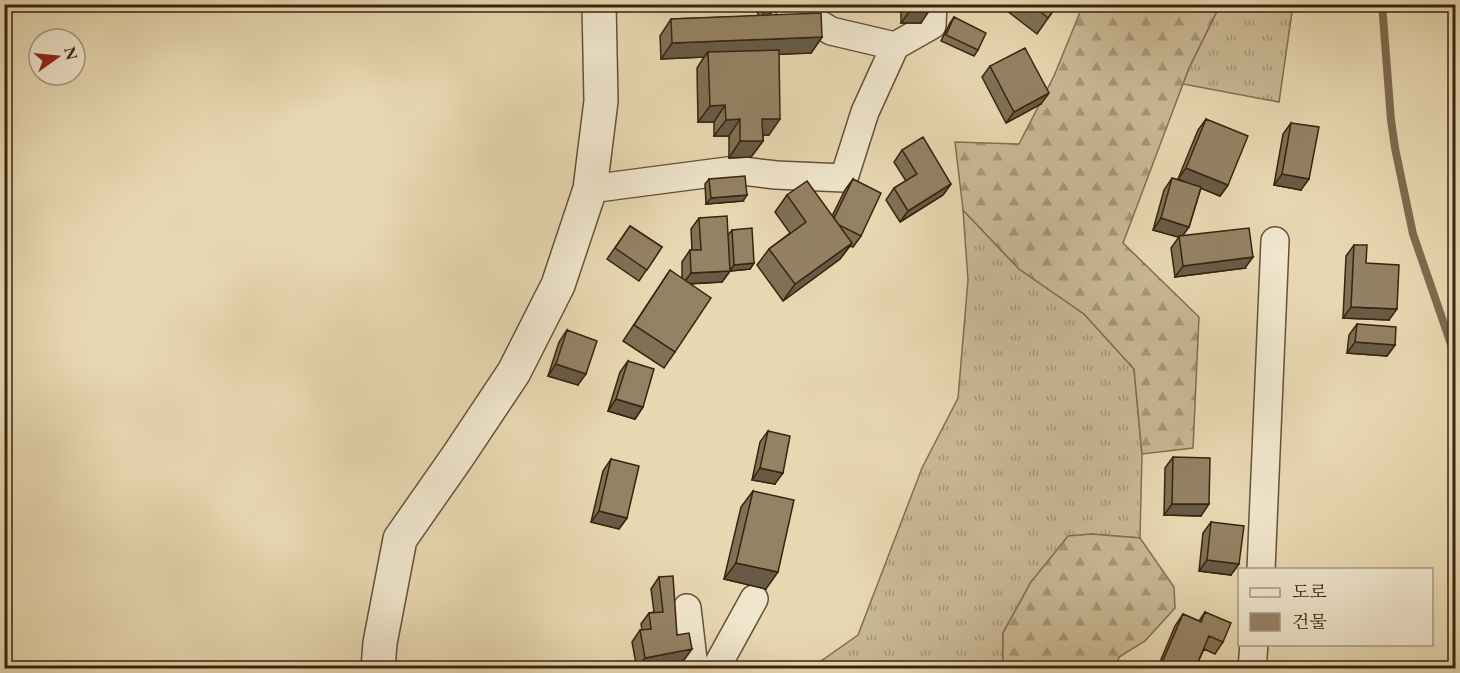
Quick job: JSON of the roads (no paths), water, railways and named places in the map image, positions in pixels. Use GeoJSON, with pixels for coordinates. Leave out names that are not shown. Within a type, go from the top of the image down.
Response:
{"type":"FeatureCollection","features":[{"type":"Feature","properties":{"kind":"street"},"geometry":{"type":"LineString","coordinates":[[378,669],[380,643],[400,539],[514,372],[558,285],[590,189],[601,101],[599,4]]}},
{"type":"Feature","properties":{"kind":"street"},"geometry":{"type":"LineString","coordinates":[[787,4],[831,31],[895,46]]}},
{"type":"Feature","properties":{"kind":"street"},"geometry":{"type":"LineString","coordinates":[[590,189],[735,170],[776,175],[844,178],[866,112],[895,46],[932,25],[933,4]]}},
{"type":"Feature","properties":{"kind":"street"},"geometry":{"type":"LineString","coordinates":[[1261,568],[1275,241]]}},
{"type":"Feature","properties":{"kind":"street"},"geometry":{"type":"LineString","coordinates":[[716,669],[754,599]]}},
{"type":"Feature","properties":{"kind":"street"},"geometry":{"type":"LineString","coordinates":[[687,608],[694,669]]}},
{"type":"Feature","properties":{"kind":"street"},"geometry":{"type":"LineString","coordinates":[[1252,669],[1254,646]]}},
{"type":"Feature","properties":{"kind":"waterway"},"geometry":{"type":"LineString","coordinates":[[1382,4],[1395,148],[1413,234],[1452,347],[1456,368]]}}]}
